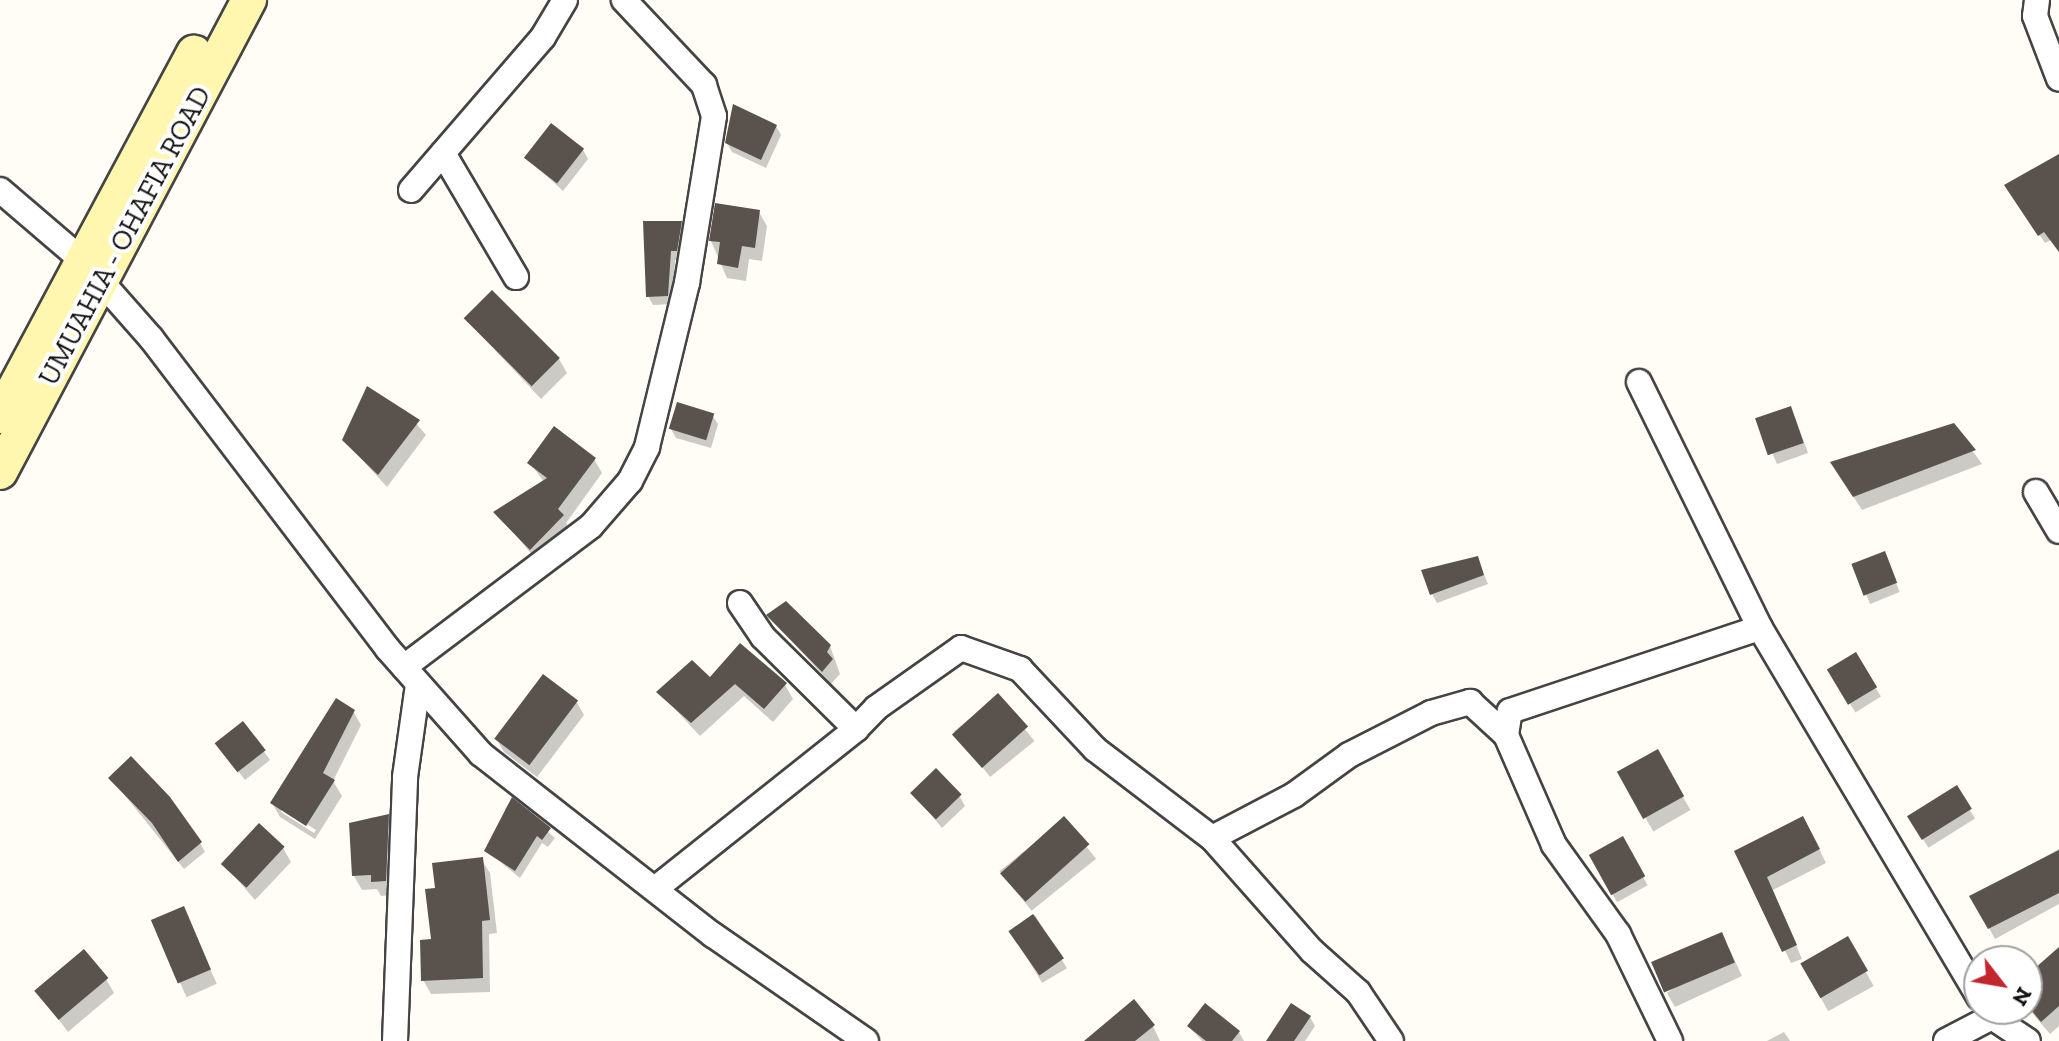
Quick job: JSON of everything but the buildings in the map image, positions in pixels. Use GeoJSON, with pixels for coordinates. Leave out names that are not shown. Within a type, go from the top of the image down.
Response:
{"type":"FeatureCollection","features":[{"type":"Feature","properties":{"kind":"main road","name":"UMUAHIA - OHAFIA ROAD"},"geometry":{"type":"LineString","coordinates":[[0,472],[92,271],[223,0]]}},
{"type":"Feature","properties":{"kind":"main road","name":"UMUAHIA - OHAFIA ROAD"},"geometry":{"type":"LineString","coordinates":[[0,416],[92,271],[249,0]]}},
{"type":"Feature","properties":{"kind":"street"},"geometry":{"type":"LineString","coordinates":[[411,190],[543,37],[565,0]]}},
{"type":"Feature","properties":{"kind":"street"},"geometry":{"type":"LineString","coordinates":[[395,1041],[411,676],[591,526],[630,481],[647,447],[687,283],[714,116],[704,85],[624,0]]}},
{"type":"Feature","properties":{"kind":"street"},"geometry":{"type":"LineString","coordinates":[[2037,0],[2035,16],[2059,79]]}},
{"type":"Feature","properties":{"kind":"street"},"geometry":{"type":"LineString","coordinates":[[443,153],[516,277]]}},
{"type":"Feature","properties":{"kind":"street"},"geometry":{"type":"LineString","coordinates":[[0,190],[92,271],[232,439],[411,676],[481,754],[655,889],[866,1041]]}},
{"type":"Feature","properties":{"kind":"street"},"geometry":{"type":"LineString","coordinates":[[1639,382],[1760,628],[1963,969]]}},
{"type":"Feature","properties":{"kind":"street"},"geometry":{"type":"LineString","coordinates":[[2036,492],[2059,531]]}},
{"type":"Feature","properties":{"kind":"street"},"geometry":{"type":"LineString","coordinates":[[740,603],[763,637],[856,729]]}},
{"type":"Feature","properties":{"kind":"street"},"geometry":{"type":"LineString","coordinates":[[1506,735],[1510,711],[1760,628]]}},
{"type":"Feature","properties":{"kind":"street"},"geometry":{"type":"LineString","coordinates":[[655,889],[856,729],[876,708],[961,648],[1020,669],[1095,749],[1212,838],[1312,951],[1358,992],[1391,1041]]}},
{"type":"Feature","properties":{"kind":"street"},"geometry":{"type":"LineString","coordinates":[[1212,838],[1294,795],[1349,755],[1431,713],[1470,702],[1506,735],[1554,845],[1618,934],[1670,1041]]}},
{"type":"Feature","properties":{"kind":"street"},"geometry":{"type":"LineString","coordinates":[[1946,1041],[1965,1025]]}},
{"type":"Feature","properties":{"kind":"street"},"geometry":{"type":"LineString","coordinates":[[2008,1025],[2028,1041]]}}]}
